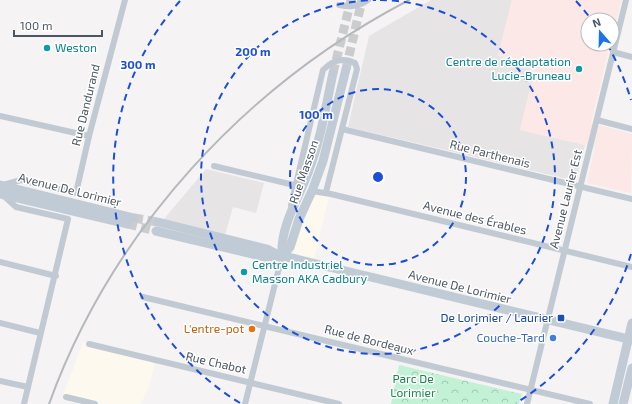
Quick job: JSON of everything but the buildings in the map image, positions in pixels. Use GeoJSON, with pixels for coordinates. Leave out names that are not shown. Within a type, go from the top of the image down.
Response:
{"type":"FeatureCollection","features":[{"type":"Feature","properties":{"kind":"main road","name":"Rue Masson"},"geometry":{"type":"LineString","coordinates":[[282,256],[290,247],[299,219],[312,192],[323,161],[346,69]]}},
{"type":"Feature","properties":{"kind":"main road","name":"Rue Masson"},"geometry":{"type":"LineString","coordinates":[[282,256],[281,243],[298,186],[309,170],[333,73]]}},
{"type":"Feature","properties":{"kind":"main road","name":"Avenue De Lorimier"},"geometry":{"type":"LineString","coordinates":[[1,190],[131,221]]}},
{"type":"Feature","properties":{"kind":"main road","name":"Avenue De Lorimier"},"geometry":{"type":"LineString","coordinates":[[157,227],[267,249],[282,256],[630,340]]}},
{"type":"Feature","properties":{"kind":"main road"},"geometry":{"type":"LineString","coordinates":[[613,404],[630,340],[632,323]]}},
{"type":"Feature","properties":{"kind":"main road"},"geometry":{"type":"LineString","coordinates":[[623,404],[632,368]]}},
{"type":"Feature","properties":{"kind":"street","name":"Rue Dandurand"},"geometry":{"type":"LineString","coordinates":[[76,193],[89,136],[125,0]]}},
{"type":"Feature","properties":{"kind":"street"},"geometry":{"type":"LineString","coordinates":[[338,2],[350,7],[357,6],[368,0]]}},
{"type":"Feature","properties":{"kind":"street","name":"Avenue Laurier Est"},"geometry":{"type":"LineString","coordinates":[[620,24],[626,0]]}},
{"type":"Feature","properties":{"kind":"street"},"geometry":{"type":"LineString","coordinates":[[613,52],[632,57]]}},
{"type":"Feature","properties":{"kind":"street","name":"Avenue Laurier Est"},"geometry":{"type":"LineString","coordinates":[[527,404],[613,52]]}},
{"type":"Feature","properties":{"kind":"street","name":"Rue Masson"},"geometry":{"type":"LineString","coordinates":[[298,186],[323,70],[328,65],[342,59],[350,60],[357,65],[326,192]]}},
{"type":"Feature","properties":{"kind":"street"},"geometry":{"type":"LineString","coordinates":[[0,116],[89,136]]}},
{"type":"Feature","properties":{"kind":"street"},"geometry":{"type":"LineString","coordinates":[[597,120],[632,129]]}},
{"type":"Feature","properties":{"kind":"street","name":"Rue Parthenais"},"geometry":{"type":"LineString","coordinates":[[342,129],[632,199]]}},
{"type":"Feature","properties":{"kind":"street"},"geometry":{"type":"LineString","coordinates":[[214,166],[298,186]]}},
{"type":"Feature","properties":{"kind":"street","name":"Avenue De Lorimier"},"geometry":{"type":"LineString","coordinates":[[56,276],[68,219],[16,207],[1,190],[21,180],[76,193]]}},
{"type":"Feature","properties":{"kind":"street","name":"Avenue des Érables"},"geometry":{"type":"LineString","coordinates":[[312,192],[326,192],[632,267]]}},
{"type":"Feature","properties":{"kind":"street","name":"Rue Masson"},"geometry":{"type":"LineString","coordinates":[[244,404],[282,256]]}},
{"type":"Feature","properties":{"kind":"street"},"geometry":{"type":"LineString","coordinates":[[0,262],[56,276],[40,333],[24,404]]}},
{"type":"Feature","properties":{"kind":"street","name":"Rue de Bordeaux"},"geometry":{"type":"LineString","coordinates":[[142,297],[590,404]]}},
{"type":"Feature","properties":{"kind":"street"},"geometry":{"type":"LineString","coordinates":[[0,322],[40,333]]}},
{"type":"Feature","properties":{"kind":"street","name":"Rue Chabot"},"geometry":{"type":"LineString","coordinates":[[89,344],[339,404]]}},
{"type":"Feature","properties":{"kind":"street"},"geometry":{"type":"LineString","coordinates":[[0,381],[28,387]]}},
{"type":"Feature","properties":{"kind":"street"},"geometry":{"type":"LineString","coordinates":[[66,397],[95,404]]}},
{"type":"Feature","properties":{"kind":"shaded area"},"geometry":{"type":"Polygon","coordinates":[[[431,0],[512,0],[498,56],[529,64],[532,81],[520,130],[585,145],[576,181],[348,127],[369,36],[431,0]]]}},
{"type":"Feature","properties":{"kind":"shaded area"},"geometry":{"type":"Polygon","coordinates":[[[512,0],[621,0],[618,12],[580,12],[580,52],[608,52],[591,123],[632,134],[631,193],[587,183],[595,147],[520,130],[532,81],[529,64],[498,56],[512,0]]]}},
{"type":"Feature","properties":{"kind":"shaded area"},"geometry":{"type":"Polygon","coordinates":[[[206,169],[264,183],[256,213],[233,207],[225,235],[164,219],[206,169]]]}},
{"type":"Feature","properties":{"kind":"shaded area"},"geometry":{"type":"Polygon","coordinates":[[[316,195],[329,197],[314,259],[293,253],[312,200],[316,195]]]}},
{"type":"Feature","properties":{"kind":"shaded area"},"geometry":{"type":"Polygon","coordinates":[[[83,342],[156,359],[149,387],[141,404],[98,404],[63,395],[83,342]]]}},
{"type":"Feature","properties":{"kind":"green space","name":"Parc De Lorimier"},"geometry":{"type":"Polygon","coordinates":[[[399,365],[522,394],[519,404],[391,404],[399,365]]]}},
{"type":"Feature","properties":{"kind":"tunnel"},"geometry":{"type":"LineString","coordinates":[[333,73],[351,0]]}},
{"type":"Feature","properties":{"kind":"tunnel"},"geometry":{"type":"LineString","coordinates":[[346,69],[362,0]]}},
{"type":"Feature","properties":{"kind":"tunnel"},"geometry":{"type":"LineString","coordinates":[[134,218],[158,222]]}},
{"type":"Feature","properties":{"kind":"tunnel"},"geometry":{"type":"LineString","coordinates":[[128,224],[156,231]]}},
{"type":"Feature","properties":{"kind":"railway"},"geometry":{"type":"LineString","coordinates":[[49,404],[76,340],[109,279],[148,222],[192,169],[240,119],[293,75],[349,35],[409,0]]}},
{"type":"Feature","properties":{"kind":"place","name":"Weston"},"geometry":{"type":"Point","coordinates":[47,48]}},
{"type":"Feature","properties":{"kind":"place","name":"Centre de réadaptation Lucie-Bruneau"},"geometry":{"type":"Point","coordinates":[579,69]}},
{"type":"Feature","properties":{"kind":"place","name":"Centre Industriel Masson AKA Cadbury"},"geometry":{"type":"Point","coordinates":[244,272]}},
{"type":"Feature","properties":{"kind":"place","name":"De Lorimier / Laurier"},"geometry":{"type":"Point","coordinates":[561,318]}},
{"type":"Feature","properties":{"kind":"place","name":"L'entre-pot"},"geometry":{"type":"Point","coordinates":[252,329]}},
{"type":"Feature","properties":{"kind":"place","name":"Couche-Tard"},"geometry":{"type":"Point","coordinates":[553,338]}}]}
